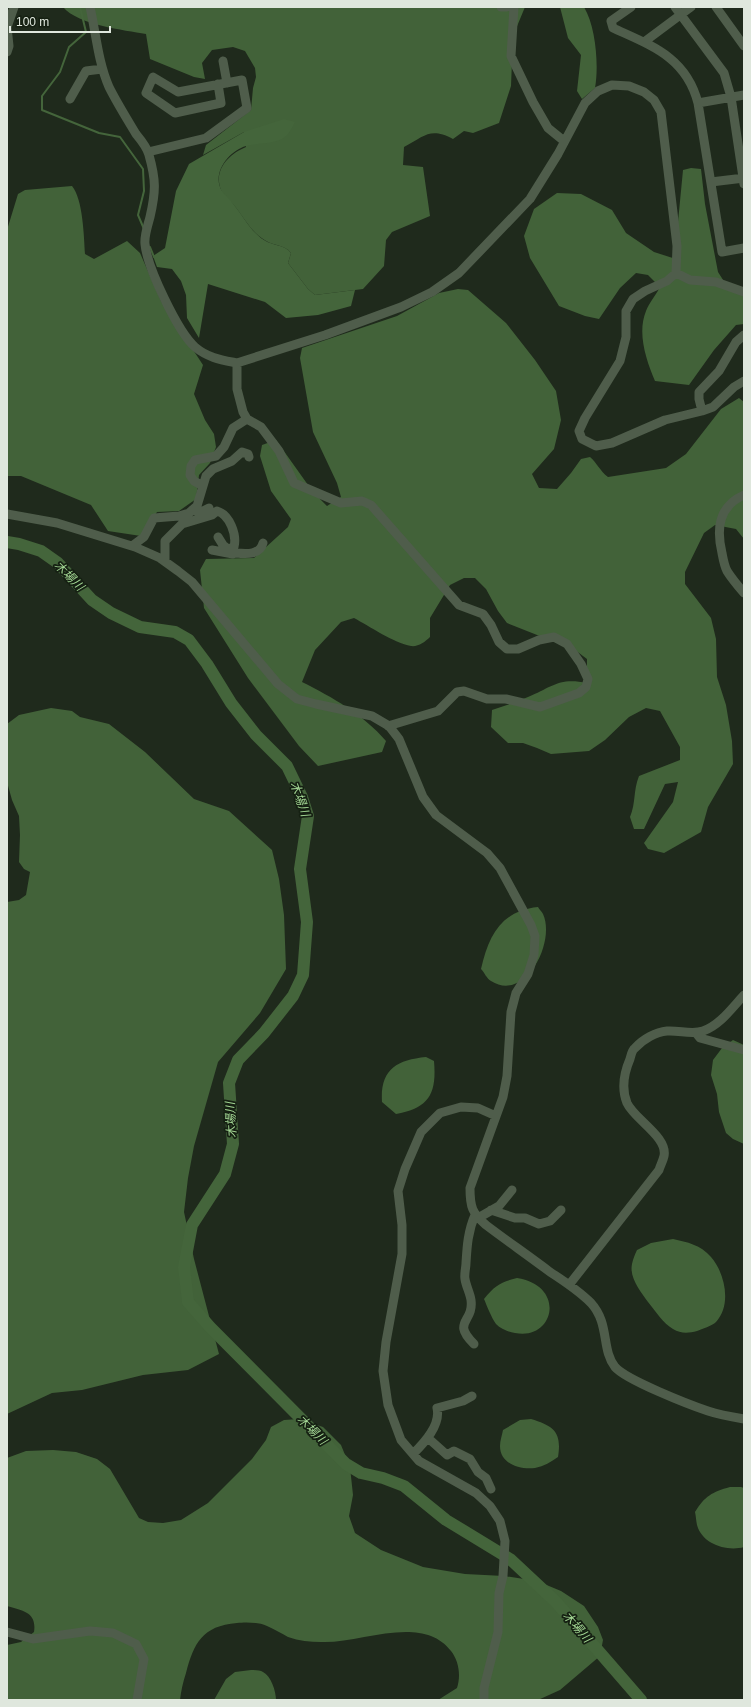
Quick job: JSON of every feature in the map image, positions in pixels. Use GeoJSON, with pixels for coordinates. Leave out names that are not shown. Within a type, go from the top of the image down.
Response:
{"type":"FeatureCollection","features":[{"type":"Feature","properties":{"kind":"street"},"geometry":{"type":"LineString","coordinates":[[7,52],[9,46],[7,27],[14,7]]}},
{"type":"Feature","properties":{"kind":"street"},"geometry":{"type":"LineString","coordinates":[[90,7],[102,69],[123,112],[148,152],[156,188],[145,242],[147,256],[161,289],[182,330],[195,347],[205,354],[215,359],[237,363],[370,319],[432,292],[459,273],[530,199],[585,103],[598,90],[612,85],[628,86],[644,92],[654,100],[661,112],[677,246],[676,273],[667,281],[645,291],[633,299],[626,312],[626,337],[620,361],[585,418],[579,431],[582,439],[596,446],[612,443],[665,420],[702,411],[713,407],[734,387],[744,381]]}},
{"type":"Feature","properties":{"kind":"street"},"geometry":{"type":"LineString","coordinates":[[501,7],[507,7]]}},
{"type":"Feature","properties":{"kind":"street"},"geometry":{"type":"LineString","coordinates":[[514,7],[511,56],[533,102],[548,128],[564,141]]}},
{"type":"Feature","properties":{"kind":"street"},"geometry":{"type":"LineString","coordinates":[[631,7],[611,22],[614,28],[667,54],[676,63],[695,90],[722,252],[744,248]]}},
{"type":"Feature","properties":{"kind":"street"},"geometry":{"type":"LineString","coordinates":[[675,7],[724,72],[731,97],[744,180],[711,182]]}},
{"type":"Feature","properties":{"kind":"street"},"geometry":{"type":"LineString","coordinates":[[644,42],[681,16],[691,7]]}},
{"type":"Feature","properties":{"kind":"street"},"geometry":{"type":"LineString","coordinates":[[716,7],[744,46]]}},
{"type":"Feature","properties":{"kind":"street"},"geometry":{"type":"LineString","coordinates":[[148,152],[206,138],[247,108],[242,80],[222,84],[178,92],[154,76],[146,93],[175,113],[221,103],[222,84],[222,61]]}},
{"type":"Feature","properties":{"kind":"street"},"geometry":{"type":"LineString","coordinates":[[70,99],[86,72],[102,69]]}},
{"type":"Feature","properties":{"kind":"street"},"geometry":{"type":"LineString","coordinates":[[698,103],[744,94]]}},
{"type":"Feature","properties":{"kind":"street"},"geometry":{"type":"LineString","coordinates":[[676,273],[690,280],[716,282],[744,292]]}},
{"type":"Feature","properties":{"kind":"street"},"geometry":{"type":"LineString","coordinates":[[702,411],[699,392],[719,372],[736,342],[744,335]]}},
{"type":"Feature","properties":{"kind":"street"},"geometry":{"type":"LineString","coordinates":[[237,363],[237,389],[246,419],[261,427],[274,445],[294,483],[341,503],[362,501],[371,505],[459,605],[483,614],[491,625],[499,642],[508,649],[518,649],[539,640],[554,637],[567,644],[581,664],[588,679],[586,687],[579,693],[540,707],[506,699],[487,699],[464,691],[457,692],[438,711],[388,726]]}},
{"type":"Feature","properties":{"kind":"street"},"geometry":{"type":"LineString","coordinates":[[203,484],[194,481],[190,475],[191,466],[195,460],[216,456],[224,447],[234,428],[246,419]]}},
{"type":"Feature","properties":{"kind":"street"},"geometry":{"type":"LineString","coordinates":[[165,561],[166,541],[191,515],[197,506],[206,476],[213,469],[232,461],[242,452],[248,454],[249,456]]}},
{"type":"Feature","properties":{"kind":"street"},"geometry":{"type":"LineString","coordinates":[[744,495],[733,500],[725,511],[718,529],[719,542],[726,569],[744,593]]}},
{"type":"Feature","properties":{"kind":"street"},"geometry":{"type":"LineString","coordinates":[[191,515],[209,508]]}},
{"type":"Feature","properties":{"kind":"street"},"geometry":{"type":"LineString","coordinates":[[132,546],[144,537],[154,518],[212,515],[217,511],[222,512],[234,530],[236,539],[234,550],[228,554],[217,550],[212,550]]}},
{"type":"Feature","properties":{"kind":"street"},"geometry":{"type":"LineString","coordinates":[[7,514],[57,523],[132,546],[160,558],[192,582],[278,684],[297,698],[316,704],[372,716],[388,726],[399,739],[422,797],[436,815],[487,853],[500,868],[531,925],[535,936],[534,955],[528,974],[516,993],[511,1012],[503,1097],[470,1188],[470,1204],[476,1216],[486,1226],[569,1285],[591,1303],[600,1316],[605,1331],[609,1354],[616,1367],[625,1375],[646,1386],[709,1412],[744,1420]]}},
{"type":"Feature","properties":{"kind":"street"},"geometry":{"type":"LineString","coordinates":[[218,536],[223,545],[228,549],[234,550],[256,553],[261,548],[263,543]]}},
{"type":"Feature","properties":{"kind":"street"},"geometry":{"type":"LineString","coordinates":[[569,1285],[659,1170],[665,1155],[663,1146],[659,1139],[630,1108],[625,1098],[623,1083],[625,1070],[634,1048],[658,1032],[667,1031],[696,1033],[711,1028],[724,1017],[744,995]]}},
{"type":"Feature","properties":{"kind":"street"},"geometry":{"type":"LineString","coordinates":[[696,1033],[700,1038],[744,1050]]}},
{"type":"Feature","properties":{"kind":"street"},"geometry":{"type":"LineString","coordinates":[[484,1700],[484,1688],[498,1632],[499,1593],[503,1576],[505,1541],[500,1521],[490,1506],[476,1493],[419,1461],[401,1440],[388,1405],[383,1371],[386,1342],[402,1254],[402,1225],[398,1191],[405,1169],[421,1132],[440,1113],[461,1107],[478,1108],[496,1116]]}},
{"type":"Feature","properties":{"kind":"street"},"geometry":{"type":"LineString","coordinates":[[474,1344],[464,1334],[464,1326],[470,1312],[471,1300],[465,1278],[467,1241],[470,1226],[476,1216],[499,1206],[512,1190]]}},
{"type":"Feature","properties":{"kind":"street"},"geometry":{"type":"LineString","coordinates":[[491,1210],[515,1218],[525,1218],[539,1224],[550,1221],[561,1210]]}},
{"type":"Feature","properties":{"kind":"street"},"geometry":{"type":"LineString","coordinates":[[413,1454],[428,1438],[439,1413],[437,1408],[463,1401],[472,1396]]}},
{"type":"Feature","properties":{"kind":"street"},"geometry":{"type":"LineString","coordinates":[[428,1438],[447,1455],[454,1451],[470,1459],[478,1472],[486,1478],[491,1489]]}},
{"type":"Feature","properties":{"kind":"street"},"geometry":{"type":"LineString","coordinates":[[7,1632],[33,1639],[90,1631],[113,1633],[136,1644],[144,1659],[137,1700]]}},
{"type":"Feature","properties":{"kind":"shaded area"},"geometry":{"type":"Polygon","coordinates":[[[63,7],[525,7],[513,36],[511,86],[499,123],[473,133],[464,131],[453,139],[445,135],[433,133],[428,134],[404,147],[403,165],[423,167],[430,216],[392,232],[386,240],[384,266],[363,289],[315,295],[308,289],[288,263],[291,253],[285,248],[266,241],[255,233],[221,190],[219,176],[221,169],[229,158],[246,147],[244,132],[203,155],[206,145],[251,110],[253,88],[256,77],[255,68],[245,51],[233,47],[212,50],[202,63],[205,79],[194,77],[150,59],[146,34],[102,26],[79,18],[63,7]]]}},
{"type":"Feature","properties":{"kind":"shaded area"},"geometry":{"type":"Polygon","coordinates":[[[560,7],[584,7],[594,36],[597,69],[595,88],[582,99],[577,91],[581,55],[568,38],[560,7]]]}},
{"type":"Feature","properties":{"kind":"shaded area"},"geometry":{"type":"Polygon","coordinates":[[[284,119],[295,122],[287,136],[274,142],[246,146],[234,153],[228,158],[220,170],[219,184],[223,193],[233,203],[259,237],[285,248],[291,253],[288,263],[308,289],[315,295],[355,290],[351,306],[318,315],[286,318],[265,302],[208,284],[199,338],[187,318],[186,295],[181,281],[172,269],[157,267],[153,256],[165,248],[176,191],[189,164],[244,132],[284,119]]]}},
{"type":"Feature","properties":{"kind":"shaded area"},"geometry":{"type":"Polygon","coordinates":[[[691,168],[701,169],[705,204],[718,272],[725,283],[744,296],[744,324],[736,325],[714,350],[689,385],[655,381],[652,373],[644,346],[642,328],[646,311],[660,287],[648,275],[636,273],[620,288],[599,319],[585,316],[559,306],[530,258],[524,236],[534,209],[557,193],[581,194],[612,210],[626,233],[654,252],[679,260],[678,222],[683,170],[691,168]]]}},
{"type":"Feature","properties":{"kind":"shaded area"},"geometry":{"type":"Polygon","coordinates":[[[72,186],[76,192],[81,209],[85,254],[94,259],[127,241],[140,253],[161,301],[203,365],[194,394],[205,420],[214,434],[216,447],[210,463],[199,475],[196,499],[179,511],[157,512],[141,536],[108,531],[91,505],[21,476],[7,476],[7,230],[18,194],[25,190],[72,186]]]}},
{"type":"Feature","properties":{"kind":"shaded area"},"geometry":{"type":"Polygon","coordinates":[[[458,289],[468,290],[506,323],[535,360],[556,391],[561,420],[554,449],[532,474],[539,488],[557,489],[581,459],[590,457],[608,477],[666,468],[686,454],[721,409],[739,398],[744,402],[744,539],[736,529],[715,525],[704,533],[685,572],[685,584],[711,618],[716,639],[717,677],[726,705],[732,741],[733,764],[708,807],[701,832],[664,853],[648,849],[644,843],[673,802],[678,782],[665,784],[644,829],[634,829],[630,817],[639,776],[680,760],[680,747],[660,711],[646,708],[629,717],[605,740],[589,751],[551,754],[523,743],[508,743],[491,727],[492,710],[524,699],[562,682],[577,681],[587,683],[587,659],[575,650],[507,623],[498,611],[486,589],[475,578],[464,578],[450,585],[430,618],[430,637],[419,645],[411,646],[404,644],[382,634],[354,618],[341,622],[315,650],[302,682],[347,707],[368,723],[386,741],[382,752],[318,766],[299,746],[248,678],[204,608],[200,570],[206,559],[254,558],[288,527],[291,519],[271,491],[260,456],[262,445],[276,440],[313,492],[327,506],[341,497],[337,483],[313,432],[300,358],[302,348],[397,316],[439,293],[458,289]]]}},
{"type":"Feature","properties":{"kind":"shaded area"},"geometry":{"type":"Polygon","coordinates":[[[51,708],[72,711],[80,717],[109,724],[145,752],[194,799],[229,811],[272,850],[279,879],[284,915],[286,969],[260,1013],[218,1062],[194,1146],[188,1178],[184,1212],[194,1259],[219,1354],[188,1370],[143,1375],[82,1390],[52,1393],[7,1414],[7,902],[19,900],[26,895],[30,872],[24,869],[19,862],[19,816],[12,800],[7,782],[7,724],[19,715],[51,708]]]}},
{"type":"Feature","properties":{"kind":"shaded area"},"geometry":{"type":"Polygon","coordinates":[[[538,907],[543,914],[546,926],[545,939],[535,966],[526,977],[515,984],[504,986],[491,981],[481,969],[493,935],[506,919],[525,909],[538,907]]]}},
{"type":"Feature","properties":{"kind":"shaded area"},"geometry":{"type":"Polygon","coordinates":[[[733,1040],[744,1045],[744,1144],[733,1139],[726,1133],[719,1112],[717,1094],[711,1075],[713,1060],[722,1048],[733,1040]]]}},
{"type":"Feature","properties":{"kind":"shaded area"},"geometry":{"type":"Polygon","coordinates":[[[426,1057],[434,1061],[435,1073],[432,1091],[423,1104],[416,1108],[396,1114],[382,1102],[382,1091],[387,1074],[398,1064],[415,1058],[426,1057]]]}},
{"type":"Feature","properties":{"kind":"shaded area"},"geometry":{"type":"Polygon","coordinates":[[[673,1239],[694,1245],[707,1253],[716,1264],[720,1272],[725,1289],[724,1307],[716,1322],[697,1331],[688,1333],[679,1332],[666,1324],[642,1294],[632,1274],[632,1264],[637,1250],[651,1243],[673,1239]]]}},
{"type":"Feature","properties":{"kind":"shaded area"},"geometry":{"type":"Polygon","coordinates":[[[517,1278],[533,1283],[543,1291],[549,1301],[549,1312],[546,1321],[539,1329],[528,1333],[512,1333],[498,1326],[492,1318],[484,1299],[499,1285],[517,1278]]]}},
{"type":"Feature","properties":{"kind":"shaded area"},"geometry":{"type":"Polygon","coordinates":[[[299,1419],[323,1427],[341,1445],[350,1467],[353,1495],[349,1516],[355,1533],[381,1550],[423,1567],[465,1574],[504,1576],[537,1581],[561,1591],[584,1606],[598,1627],[603,1640],[600,1656],[560,1690],[538,1700],[438,1700],[457,1688],[459,1679],[456,1659],[451,1651],[439,1640],[424,1634],[407,1632],[390,1633],[337,1641],[313,1642],[288,1637],[272,1628],[260,1624],[240,1623],[215,1628],[201,1638],[192,1653],[183,1683],[180,1700],[7,1700],[7,1645],[21,1642],[34,1632],[34,1625],[31,1616],[28,1613],[7,1606],[7,1458],[26,1451],[53,1450],[76,1452],[97,1459],[110,1469],[139,1518],[148,1522],[163,1523],[181,1520],[208,1503],[252,1459],[266,1440],[271,1427],[284,1420],[299,1419]]]}},
{"type":"Feature","properties":{"kind":"shaded area"},"geometry":{"type":"Polygon","coordinates":[[[531,1419],[545,1424],[555,1431],[559,1442],[558,1457],[547,1464],[535,1468],[517,1467],[507,1461],[501,1452],[500,1444],[503,1430],[520,1420],[531,1419]]]}},
{"type":"Feature","properties":{"kind":"shaded area"},"geometry":{"type":"Polygon","coordinates":[[[730,1487],[744,1488],[744,1547],[730,1548],[716,1545],[704,1537],[697,1525],[695,1512],[702,1502],[710,1495],[730,1487]]]}},
{"type":"Feature","properties":{"kind":"shaded area"},"geometry":{"type":"Polygon","coordinates":[[[251,1670],[262,1671],[271,1680],[276,1700],[214,1700],[226,1679],[235,1672],[251,1670]]]}},
{"type":"Feature","properties":{"kind":"waterway"},"geometry":{"type":"LineString","coordinates":[[80,7],[86,32],[69,47],[60,72],[42,96],[42,110],[99,133],[120,137],[143,169],[144,191],[138,215],[144,229]]}},
{"type":"Feature","properties":{"kind":"waterway"},"geometry":{"type":"LineString","coordinates":[[150,247],[154,257]]}},
{"type":"Feature","properties":{"kind":"waterway","name":"木場川"},"geometry":{"type":"LineString","coordinates":[[7,542],[41,551],[58,563],[92,600],[111,613],[140,627],[175,632],[189,640],[207,664],[231,703],[256,735],[287,766],[302,797],[308,816],[300,869],[307,922],[303,975],[293,996],[264,1033],[238,1060],[229,1083],[233,1144],[225,1174],[192,1225],[184,1267],[188,1302],[210,1327],[346,1464],[361,1473],[383,1478],[404,1486],[446,1520],[510,1559],[556,1602],[641,1700]]}}]}
